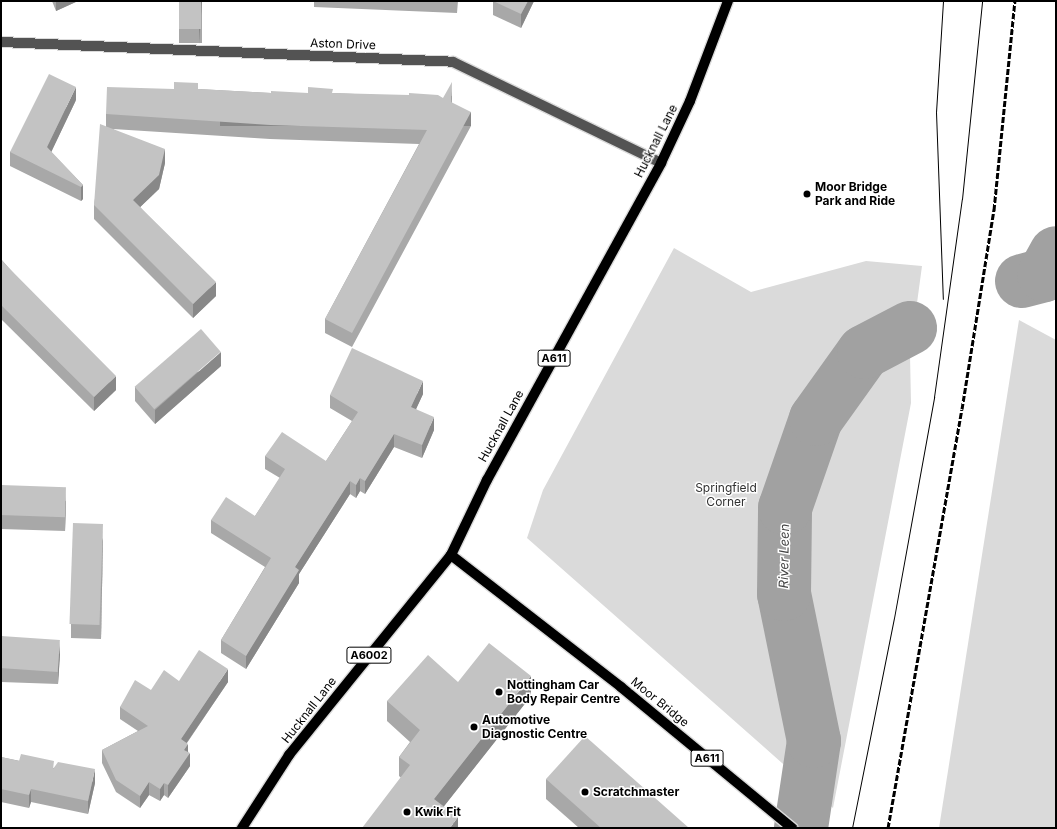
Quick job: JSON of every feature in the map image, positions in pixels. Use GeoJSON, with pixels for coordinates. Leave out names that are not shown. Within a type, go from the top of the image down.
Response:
{"type":"FeatureCollection","features":[{"type":"Feature","properties":{"kind":"main road","name":"Hucknall Lane"},"geometry":{"type":"LineString","coordinates":[[242,828],[289,755],[451,556],[487,480],[661,163],[690,101],[728,1]]}},
{"type":"Feature","properties":{"kind":"main road","name":"Moor Bridge"},"geometry":{"type":"LineString","coordinates":[[451,556],[621,687],[792,828]]}},
{"type":"Feature","properties":{"kind":"street","name":"Aston Drive"},"geometry":{"type":"LineString","coordinates":[[1,42],[454,62],[661,163]]}},
{"type":"Feature","properties":{"kind":"green space","name":"Springfield Corner"},"geometry":{"type":"Polygon","coordinates":[[[674,248],[751,292],[866,261],[922,266],[910,355],[911,403],[833,808],[527,538],[543,490],[674,248]]]}},
{"type":"Feature","properties":{"kind":"green space"},"geometry":{"type":"Polygon","coordinates":[[[1019,320],[1056,340],[1056,828],[939,828],[1019,320]]]}},
{"type":"Feature","properties":{"kind":"building"},"geometry":{"type":"Polygon","coordinates":[[[179,1],[201,1],[201,29],[179,29],[179,1]]]}},
{"type":"Feature","properties":{"kind":"building"},"geometry":{"type":"Polygon","coordinates":[[[493,1],[528,1],[521,14],[493,1]]]}},
{"type":"Feature","properties":{"kind":"building"},"geometry":{"type":"Polygon","coordinates":[[[49,74],[76,87],[47,147],[83,185],[81,187],[10,152],[49,74]]]}},
{"type":"Feature","properties":{"kind":"building"},"geometry":{"type":"Polygon","coordinates":[[[174,82],[198,83],[198,89],[271,93],[271,91],[308,93],[308,87],[333,89],[332,93],[409,95],[409,93],[438,95],[443,98],[452,82],[451,102],[471,112],[352,333],[325,319],[427,130],[270,125],[106,114],[107,87],[174,89],[174,82]]]}},
{"type":"Feature","properties":{"kind":"building"},"geometry":{"type":"Polygon","coordinates":[[[100,124],[165,149],[159,175],[133,200],[216,282],[193,304],[94,205],[100,124]]]}},
{"type":"Feature","properties":{"kind":"building"},"geometry":{"type":"Polygon","coordinates":[[[1,259],[116,376],[94,397],[1,305],[1,259]]]}},
{"type":"Feature","properties":{"kind":"building"},"geometry":{"type":"Polygon","coordinates":[[[201,329],[221,352],[154,409],[135,387],[201,329]]]}},
{"type":"Feature","properties":{"kind":"building"},"geometry":{"type":"Polygon","coordinates":[[[352,348],[423,381],[411,407],[434,417],[422,445],[394,434],[365,481],[360,478],[356,485],[350,481],[295,567],[299,570],[246,656],[221,640],[271,558],[211,520],[226,497],[255,516],[285,469],[265,456],[282,432],[326,461],[358,412],[330,395],[352,348]]]}},
{"type":"Feature","properties":{"kind":"building"},"geometry":{"type":"Polygon","coordinates":[[[1,485],[66,487],[65,517],[1,515],[1,485]]]}},
{"type":"Feature","properties":{"kind":"building"},"geometry":{"type":"Polygon","coordinates":[[[73,523],[103,524],[99,625],[69,624],[73,523]]]}},
{"type":"Feature","properties":{"kind":"building"},"geometry":{"type":"Polygon","coordinates":[[[1,636],[60,640],[58,672],[1,668],[1,636]]]}},
{"type":"Feature","properties":{"kind":"building"},"geometry":{"type":"Polygon","coordinates":[[[489,643],[531,676],[434,799],[458,817],[450,828],[362,828],[410,765],[399,757],[420,730],[387,701],[428,655],[458,682],[489,643]]]}},
{"type":"Feature","properties":{"kind":"building"},"geometry":{"type":"Polygon","coordinates":[[[199,650],[228,669],[181,739],[188,744],[184,750],[190,753],[168,785],[164,783],[160,789],[149,782],[140,796],[116,780],[102,750],[148,726],[120,707],[135,680],[151,690],[164,670],[179,681],[199,650]]]}},
{"type":"Feature","properties":{"kind":"building"},"geometry":{"type":"Polygon","coordinates":[[[585,736],[689,828],[601,828],[546,779],[585,736]]]}},
{"type":"Feature","properties":{"kind":"building"},"geometry":{"type":"Polygon","coordinates":[[[21,754],[54,761],[53,769],[58,762],[95,769],[88,801],[31,789],[29,795],[1,789],[1,757],[19,761],[21,754]]]}},
{"type":"Feature","properties":{"kind":"waterway","name":"River Leen"},"geometry":{"type":"LineString","coordinates":[[1022,281],[1044,275],[1056,253]]}},
{"type":"Feature","properties":{"kind":"waterway","name":"River Leen"},"geometry":{"type":"LineString","coordinates":[[801,828],[814,741],[784,594],[785,508],[816,419],[864,352],[910,328]]}},
{"type":"Feature","properties":{"kind":"tram line"},"geometry":{"type":"LineString","coordinates":[[943,1],[936,112],[943,299]]}},
{"type":"Feature","properties":{"kind":"tram line"},"geometry":{"type":"LineString","coordinates":[[852,828],[894,618],[934,397],[962,199],[982,1]]}},
{"type":"Feature","properties":{"kind":"railway"},"geometry":{"type":"LineString","coordinates":[[888,828],[962,409],[994,210],[1015,1]]}},
{"type":"Feature","properties":{"kind":"place","name":"Moor Bridge Park and Ride"},"geometry":{"type":"Point","coordinates":[807,194]}},
{"type":"Feature","properties":{"kind":"place","name":"Nottingham Car Body Repair Centre"},"geometry":{"type":"Point","coordinates":[499,692]}},
{"type":"Feature","properties":{"kind":"place","name":"Automotive Diagnostic Centre"},"geometry":{"type":"Point","coordinates":[474,727]}},
{"type":"Feature","properties":{"kind":"place","name":"Scratchmaster"},"geometry":{"type":"Point","coordinates":[585,792]}},
{"type":"Feature","properties":{"kind":"place","name":"Kwik Fit"},"geometry":{"type":"Point","coordinates":[407,812]}}]}
